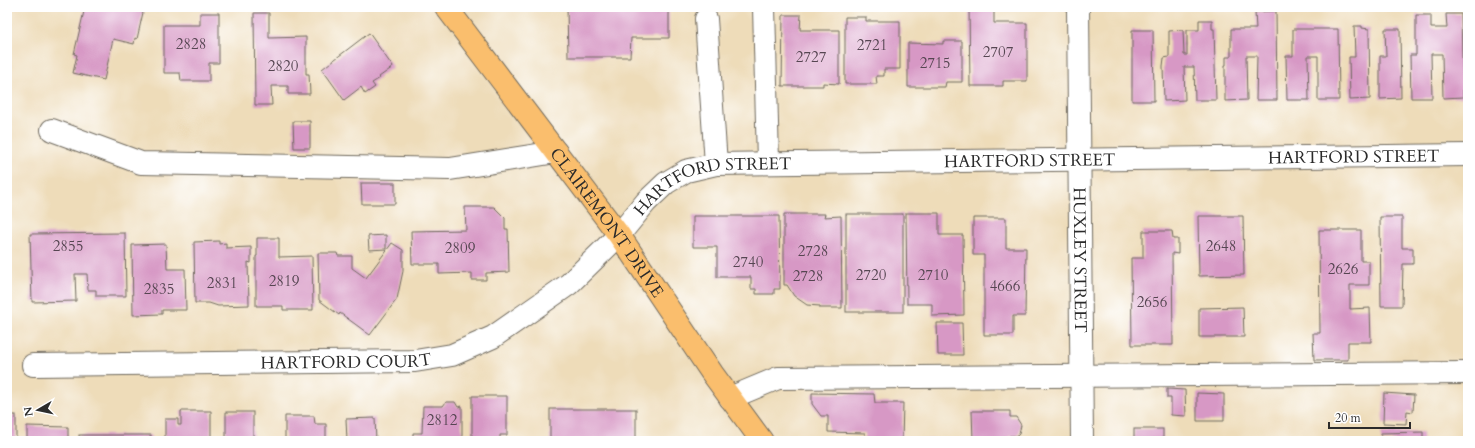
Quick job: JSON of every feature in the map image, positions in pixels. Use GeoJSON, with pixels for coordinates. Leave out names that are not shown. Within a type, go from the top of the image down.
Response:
{"type":"FeatureCollection","features":[{"type":"Feature","properties":{"kind":"main road","name":"CLAIREMONT DRIVE"},"geometry":{"type":"LineString","coordinates":[[446,7],[618,235],[730,398],[762,441]]}},
{"type":"Feature","properties":{"kind":"street"},"geometry":{"type":"LineString","coordinates":[[764,7],[768,162]]}},
{"type":"Feature","properties":{"kind":"street","name":"HUXLEY STREET"},"geometry":{"type":"LineString","coordinates":[[1078,7],[1082,441]]}},
{"type":"Feature","properties":{"kind":"street"},"geometry":{"type":"LineString","coordinates":[[706,19],[716,164]]}},
{"type":"Feature","properties":{"kind":"street"},"geometry":{"type":"LineString","coordinates":[[52,130],[141,163],[450,169],[556,152]]}},
{"type":"Feature","properties":{"kind":"street","name":"HARTFORD STREET"},"geometry":{"type":"LineString","coordinates":[[618,235],[646,202],[666,183],[686,171],[716,164],[768,162],[1468,154]]}},
{"type":"Feature","properties":{"kind":"street","name":"HARTFORD COURT"},"geometry":{"type":"LineString","coordinates":[[33,365],[415,361],[452,355],[493,337],[570,284],[618,235]]}},
{"type":"Feature","properties":{"kind":"street"},"geometry":{"type":"LineString","coordinates":[[730,398],[778,378],[1468,373]]}},
{"type":"Feature","properties":{"kind":"building"},"geometry":{"type":"Polygon","coordinates":[[[85,7],[144,8],[137,39],[135,38],[134,44],[113,39],[104,80],[73,73],[77,55],[74,54],[85,7]]]}},
{"type":"Feature","properties":{"kind":"building"},"geometry":{"type":"Polygon","coordinates":[[[567,7],[669,7],[669,38],[631,38],[630,57],[568,57],[567,7]]]}},
{"type":"Feature","properties":{"kind":"building"},"geometry":{"type":"Polygon","coordinates":[[[969,7],[994,7],[994,23],[1027,23],[1027,81],[1003,81],[1003,86],[970,86],[969,7]]]}},
{"type":"Feature","properties":{"kind":"building"},"geometry":{"type":"Polygon","coordinates":[[[1276,11],[1277,100],[1256,100],[1257,56],[1246,56],[1247,100],[1225,101],[1225,65],[1226,57],[1231,57],[1231,29],[1256,29],[1255,12],[1276,11]]]}},
{"type":"Feature","properties":{"kind":"building"},"geometry":{"type":"Polygon","coordinates":[[[200,13],[219,13],[219,63],[209,63],[209,81],[181,81],[180,73],[164,73],[164,25],[200,25],[200,13]]]}},
{"type":"Feature","properties":{"kind":"building"},"geometry":{"type":"Polygon","coordinates":[[[254,13],[269,13],[269,38],[306,37],[306,74],[309,74],[310,94],[288,94],[288,86],[271,86],[272,105],[255,105],[254,13]]]}},
{"type":"Feature","properties":{"kind":"building"},"geometry":{"type":"Polygon","coordinates":[[[1446,14],[1461,14],[1463,97],[1443,98],[1442,54],[1431,54],[1432,98],[1411,98],[1410,55],[1416,55],[1416,15],[1431,15],[1431,28],[1447,28],[1446,14]]]}},
{"type":"Feature","properties":{"kind":"building"},"geometry":{"type":"Polygon","coordinates":[[[783,15],[801,15],[800,30],[839,30],[839,84],[823,83],[823,86],[782,86],[783,15]]]}},
{"type":"Feature","properties":{"kind":"building"},"geometry":{"type":"Polygon","coordinates":[[[845,17],[866,17],[866,21],[900,21],[900,69],[884,69],[884,76],[876,76],[877,84],[845,84],[845,17]]]}},
{"type":"Feature","properties":{"kind":"building"},"geometry":{"type":"Polygon","coordinates":[[[1199,20],[1212,20],[1212,29],[1214,29],[1216,100],[1195,100],[1194,67],[1184,67],[1185,100],[1164,101],[1163,66],[1164,58],[1169,57],[1169,31],[1183,30],[1184,55],[1187,55],[1187,30],[1199,30],[1199,20]]]}},
{"type":"Feature","properties":{"kind":"building"},"geometry":{"type":"Polygon","coordinates":[[[1354,26],[1362,26],[1362,28],[1369,29],[1370,99],[1350,100],[1349,57],[1355,57],[1354,26]]]}},
{"type":"Feature","properties":{"kind":"building"},"geometry":{"type":"Polygon","coordinates":[[[1293,29],[1338,29],[1339,100],[1318,100],[1318,56],[1308,56],[1309,100],[1287,100],[1286,56],[1293,56],[1293,29]]]}},
{"type":"Feature","properties":{"kind":"building"},"geometry":{"type":"Polygon","coordinates":[[[1385,29],[1400,29],[1401,98],[1380,99],[1380,56],[1386,56],[1385,29]]]}},
{"type":"Feature","properties":{"kind":"building"},"geometry":{"type":"Polygon","coordinates":[[[1132,30],[1153,30],[1154,101],[1132,101],[1132,30]]]}},
{"type":"Feature","properties":{"kind":"building"},"geometry":{"type":"Polygon","coordinates":[[[369,33],[393,67],[372,83],[375,87],[365,94],[361,87],[344,100],[322,69],[369,33]]]}},
{"type":"Feature","properties":{"kind":"building"},"geometry":{"type":"Polygon","coordinates":[[[943,41],[962,41],[962,82],[946,82],[945,87],[908,87],[908,43],[943,44],[943,41]]]}},
{"type":"Feature","properties":{"kind":"building"},"geometry":{"type":"Polygon","coordinates":[[[293,121],[310,121],[310,148],[294,148],[293,121]]]}},
{"type":"Feature","properties":{"kind":"building"},"geometry":{"type":"Polygon","coordinates":[[[361,183],[395,183],[395,204],[362,204],[361,183]]]}},
{"type":"Feature","properties":{"kind":"building"},"geometry":{"type":"Polygon","coordinates":[[[465,207],[494,207],[505,218],[505,229],[508,229],[509,272],[486,273],[486,280],[472,280],[472,273],[439,274],[439,264],[412,264],[411,231],[466,230],[465,207]]]}},
{"type":"Feature","properties":{"kind":"building"},"geometry":{"type":"Polygon","coordinates":[[[906,213],[939,213],[939,235],[963,235],[964,315],[932,316],[932,304],[907,304],[906,213]]]}},
{"type":"Feature","properties":{"kind":"building"},"geometry":{"type":"Polygon","coordinates":[[[784,214],[825,214],[824,217],[841,216],[842,308],[820,308],[820,306],[807,305],[794,296],[787,285],[784,285],[784,214]]]}},
{"type":"Feature","properties":{"kind":"building"},"geometry":{"type":"Polygon","coordinates":[[[846,214],[903,214],[903,312],[846,312],[846,214]]]}},
{"type":"Feature","properties":{"kind":"building"},"geometry":{"type":"Polygon","coordinates":[[[693,216],[779,216],[780,289],[774,289],[774,294],[756,294],[756,289],[751,289],[751,277],[717,277],[717,247],[693,247],[693,216]]]}},
{"type":"Feature","properties":{"kind":"building"},"geometry":{"type":"Polygon","coordinates":[[[1198,216],[1243,216],[1244,275],[1199,276],[1198,216]]]}},
{"type":"Feature","properties":{"kind":"building"},"geometry":{"type":"Polygon","coordinates":[[[1380,217],[1402,217],[1402,248],[1413,248],[1413,264],[1403,264],[1402,306],[1381,306],[1380,217]]]}},
{"type":"Feature","properties":{"kind":"building"},"geometry":{"type":"Polygon","coordinates":[[[973,218],[1006,218],[1006,248],[1026,248],[1025,316],[1013,316],[1013,335],[984,335],[984,255],[973,255],[973,218]]]}},
{"type":"Feature","properties":{"kind":"building"},"geometry":{"type":"Polygon","coordinates":[[[1319,230],[1361,230],[1361,261],[1369,261],[1369,285],[1350,285],[1350,309],[1370,308],[1371,342],[1348,342],[1348,360],[1314,360],[1313,333],[1320,333],[1319,230]]]}},
{"type":"Feature","properties":{"kind":"building"},"geometry":{"type":"Polygon","coordinates":[[[1143,231],[1172,231],[1173,239],[1178,239],[1178,254],[1172,253],[1173,345],[1132,345],[1131,258],[1143,258],[1143,231]]]}},
{"type":"Feature","properties":{"kind":"building"},"geometry":{"type":"Polygon","coordinates":[[[125,233],[126,296],[96,296],[96,290],[88,290],[87,274],[75,274],[76,301],[32,302],[30,234],[125,233]]]}},
{"type":"Feature","properties":{"kind":"building"},"geometry":{"type":"Polygon","coordinates":[[[386,235],[386,249],[369,250],[368,236],[386,235]]]}},
{"type":"Feature","properties":{"kind":"building"},"geometry":{"type":"Polygon","coordinates":[[[257,238],[279,238],[279,257],[312,256],[313,310],[283,310],[283,306],[256,306],[257,238]]]}},
{"type":"Feature","properties":{"kind":"building"},"geometry":{"type":"Polygon","coordinates":[[[219,241],[219,244],[226,243],[226,248],[251,247],[251,263],[248,262],[249,305],[218,306],[209,303],[195,303],[194,242],[219,241]]]}},
{"type":"Feature","properties":{"kind":"building"},"geometry":{"type":"Polygon","coordinates":[[[392,243],[403,250],[403,271],[397,299],[370,335],[319,300],[318,253],[337,253],[338,256],[352,256],[352,268],[366,278],[392,243]]]}},
{"type":"Feature","properties":{"kind":"building"},"geometry":{"type":"Polygon","coordinates":[[[166,244],[167,269],[185,269],[186,310],[162,310],[162,314],[133,315],[132,245],[166,244]]]}},
{"type":"Feature","properties":{"kind":"building"},"geometry":{"type":"Polygon","coordinates":[[[1243,307],[1244,337],[1199,337],[1199,308],[1243,307]]]}},
{"type":"Feature","properties":{"kind":"building"},"geometry":{"type":"Polygon","coordinates":[[[937,323],[962,323],[963,355],[938,355],[937,323]]]}},
{"type":"Feature","properties":{"kind":"building"},"geometry":{"type":"Polygon","coordinates":[[[1167,389],[1185,390],[1186,416],[1171,415],[1171,398],[1167,398],[1167,389]]]}},
{"type":"Feature","properties":{"kind":"building"},"geometry":{"type":"Polygon","coordinates":[[[812,393],[874,394],[875,403],[903,403],[902,441],[865,441],[865,433],[828,432],[828,416],[821,416],[812,404],[812,393]]]}},
{"type":"Feature","properties":{"kind":"building"},"geometry":{"type":"Polygon","coordinates":[[[1197,393],[1224,394],[1224,421],[1197,421],[1197,393]]]}},
{"type":"Feature","properties":{"kind":"building"},"geometry":{"type":"Polygon","coordinates":[[[1384,393],[1414,395],[1413,412],[1407,411],[1406,424],[1383,423],[1384,393]]]}},
{"type":"Feature","properties":{"kind":"building"},"geometry":{"type":"Polygon","coordinates":[[[472,396],[507,396],[507,435],[500,435],[500,441],[472,441],[472,396]]]}},
{"type":"Feature","properties":{"kind":"building"},"geometry":{"type":"Polygon","coordinates":[[[446,402],[455,402],[458,407],[462,406],[462,441],[413,441],[413,433],[422,433],[423,406],[443,406],[446,402]]]}},
{"type":"Feature","properties":{"kind":"building"},"geometry":{"type":"Polygon","coordinates":[[[550,409],[636,409],[636,441],[550,441],[550,409]]]}},
{"type":"Feature","properties":{"kind":"building"},"geometry":{"type":"Polygon","coordinates":[[[181,411],[211,411],[211,441],[165,441],[165,419],[178,419],[178,425],[181,425],[181,411]]]}},
{"type":"Feature","properties":{"kind":"building"},"geometry":{"type":"Polygon","coordinates":[[[972,411],[1010,411],[1010,417],[1016,417],[1021,425],[1019,434],[1017,436],[1009,436],[1009,441],[973,441],[972,411]]]}},
{"type":"Feature","properties":{"kind":"building"},"geometry":{"type":"Polygon","coordinates":[[[226,412],[253,412],[253,441],[226,441],[226,412]]]}},
{"type":"Feature","properties":{"kind":"building"},"geometry":{"type":"Polygon","coordinates":[[[7,415],[16,415],[16,441],[7,441],[7,415]]]}},
{"type":"Feature","properties":{"kind":"building"},"geometry":{"type":"Polygon","coordinates":[[[285,416],[314,416],[315,424],[326,424],[326,441],[285,441],[285,416]]]}},
{"type":"Feature","properties":{"kind":"building"},"geometry":{"type":"Polygon","coordinates":[[[375,418],[376,441],[347,441],[346,419],[375,418]]]}},
{"type":"Feature","properties":{"kind":"building"},"geometry":{"type":"Polygon","coordinates":[[[27,426],[68,427],[68,441],[27,441],[27,426]]]}},
{"type":"Feature","properties":{"kind":"building"},"geometry":{"type":"Polygon","coordinates":[[[1134,429],[1163,429],[1163,441],[1134,441],[1134,429]]]}},
{"type":"Feature","properties":{"kind":"building"},"geometry":{"type":"Polygon","coordinates":[[[1423,432],[1423,441],[1381,441],[1381,433],[1423,432]]]}},
{"type":"Feature","properties":{"kind":"building"},"geometry":{"type":"Polygon","coordinates":[[[79,435],[151,435],[151,441],[79,441],[79,435]]]}},
{"type":"Feature","properties":{"kind":"building"},"geometry":{"type":"Polygon","coordinates":[[[937,439],[937,441],[918,440],[937,439]]]}}]}
